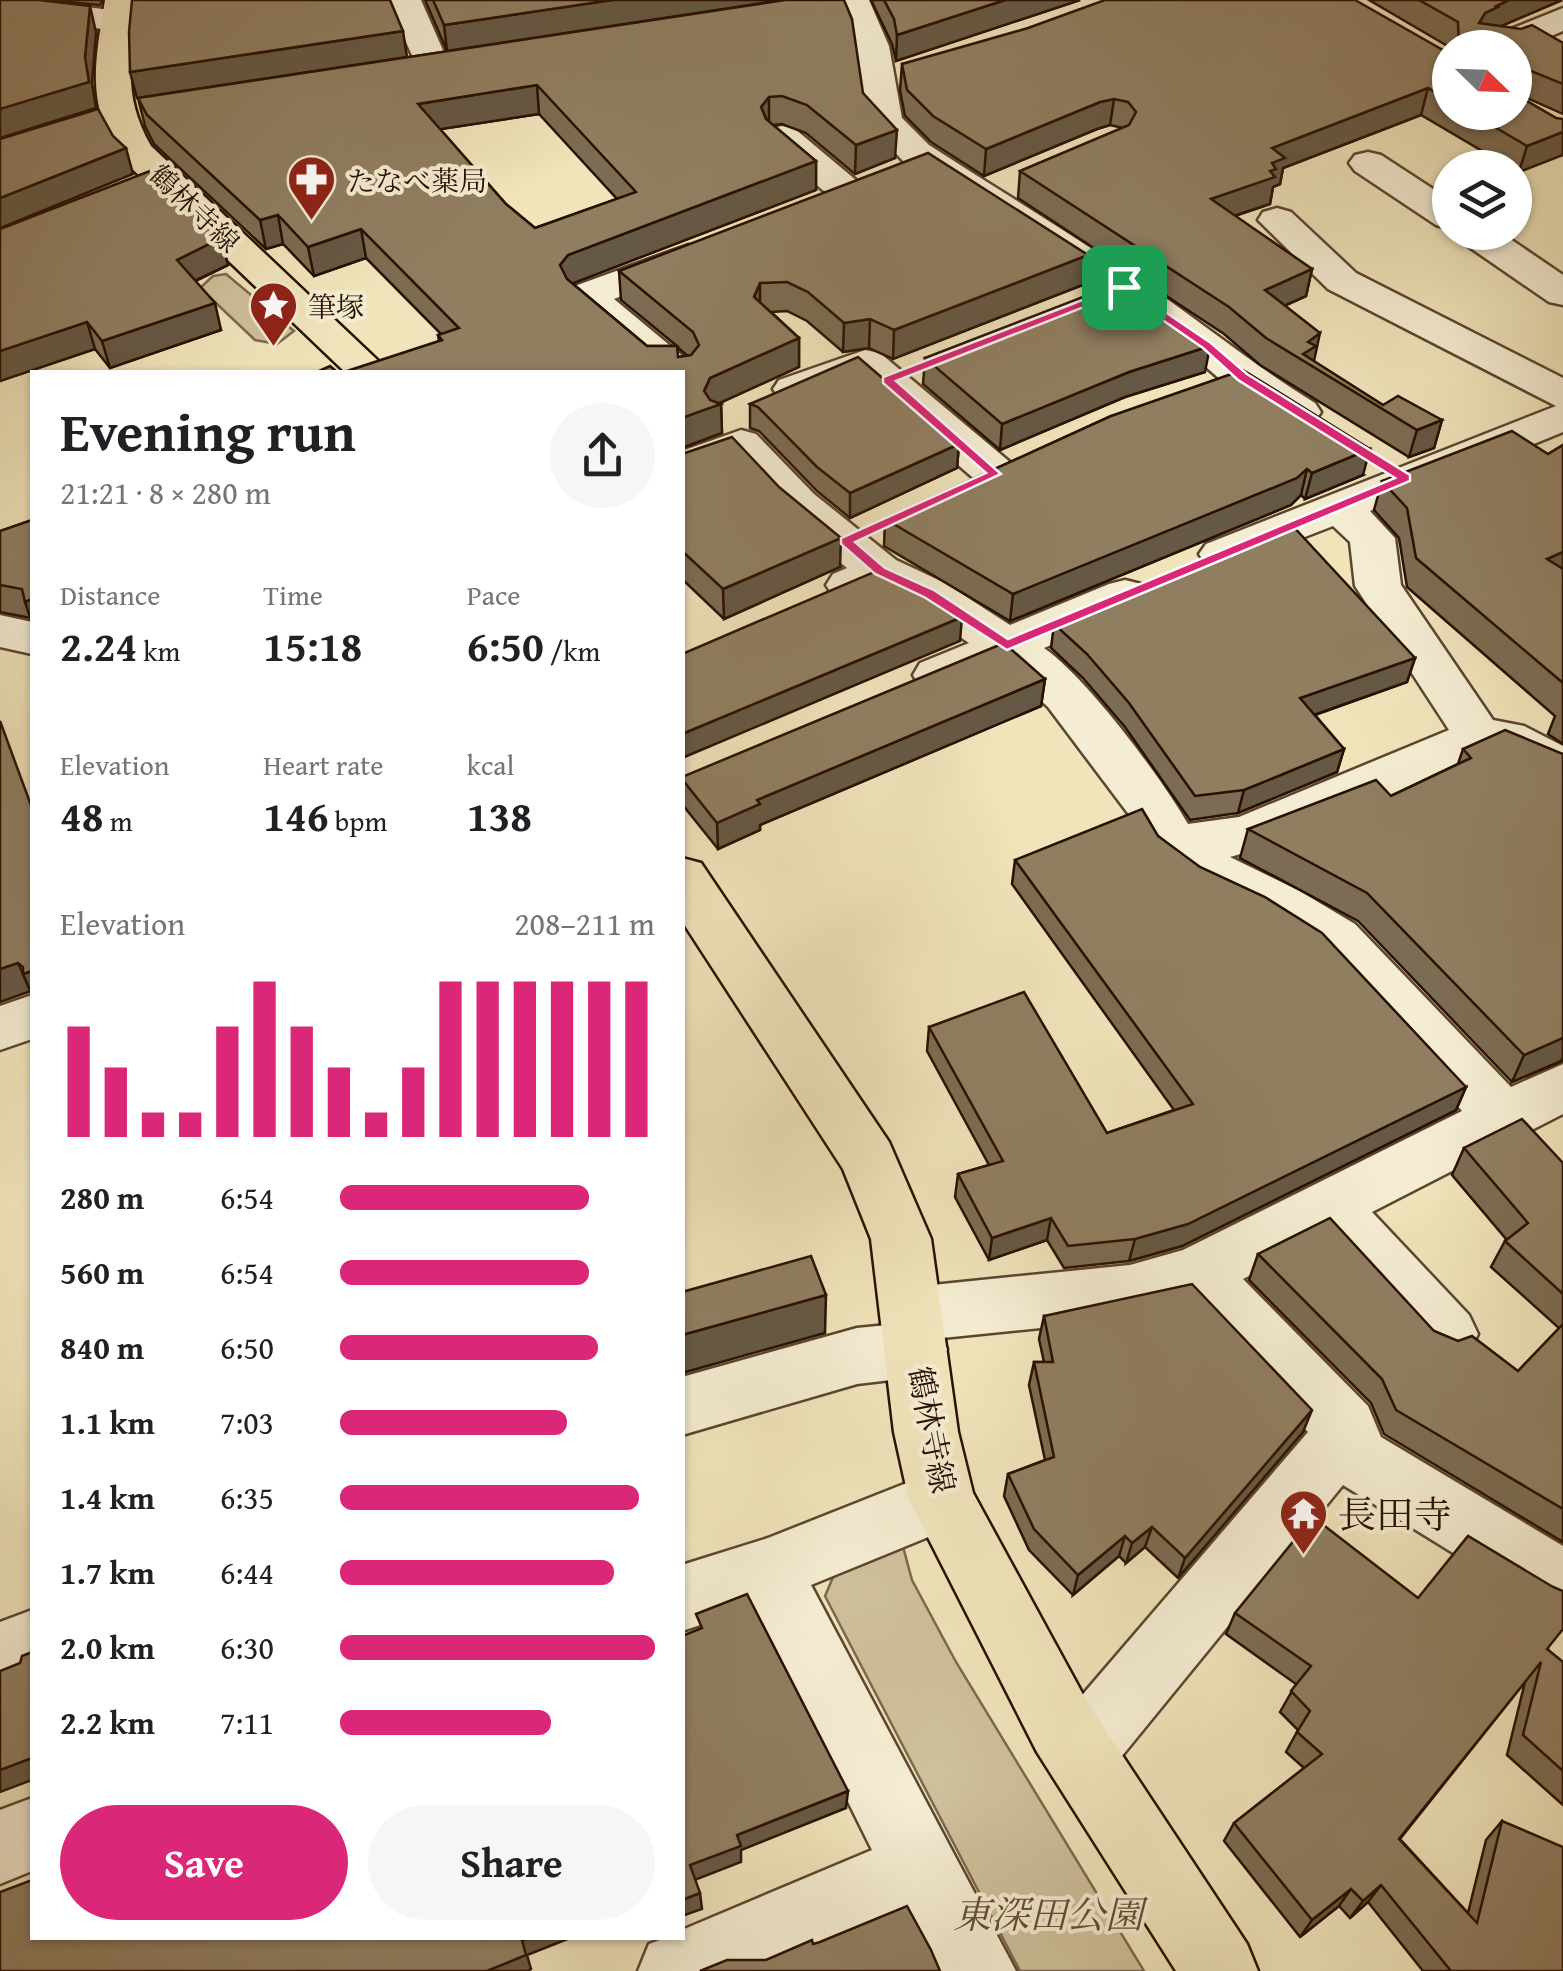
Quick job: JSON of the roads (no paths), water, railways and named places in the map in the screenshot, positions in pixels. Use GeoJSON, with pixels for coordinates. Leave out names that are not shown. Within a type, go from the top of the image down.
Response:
{"type":"FeatureCollection","features":[{"type":"Feature","properties":{"kind":"main road","name":"鶴林寺線"},"geometry":{"type":"LineString","coordinates":[[120,11],[112,64],[117,118],[136,152],[145,185],[367,370]]}},
{"type":"Feature","properties":{"kind":"main road","name":"鶴林寺線"},"geometry":{"type":"LineString","coordinates":[[685,882],[868,1160],[901,1240],[926,1432],[942,1500],[1079,1753],[1220,1971]]}},
{"type":"Feature","properties":{"kind":"street"},"geometry":{"type":"LineString","coordinates":[[395,72],[449,63],[404,0]]}},
{"type":"Feature","properties":{"kind":"street"},"geometry":{"type":"LineString","coordinates":[[742,20],[853,2],[894,77],[884,121],[931,162],[997,189],[1243,377],[1324,428]]}},
{"type":"Feature","properties":{"kind":"street"},"geometry":{"type":"LineString","coordinates":[[0,6],[120,11]]}},
{"type":"Feature","properties":{"kind":"street"},"geometry":{"type":"LineString","coordinates":[[1532,31],[1563,18]]}},
{"type":"Feature","properties":{"kind":"street"},"geometry":{"type":"LineString","coordinates":[[782,137],[850,194]]}},
{"type":"Feature","properties":{"kind":"street"},"geometry":{"type":"LineString","coordinates":[[807,210],[931,162]]}},
{"type":"Feature","properties":{"kind":"street"},"geometry":{"type":"LineString","coordinates":[[1368,163],[1432,205]]}},
{"type":"Feature","properties":{"kind":"street"},"geometry":{"type":"LineString","coordinates":[[1278,220],[1342,282],[1563,395]]}},
{"type":"Feature","properties":{"kind":"street"},"geometry":{"type":"LineString","coordinates":[[678,370],[586,296],[723,243]]}},
{"type":"Feature","properties":{"kind":"street"},"geometry":{"type":"LineString","coordinates":[[1500,250],[1563,293]]}},
{"type":"Feature","properties":{"kind":"street"},"geometry":{"type":"LineString","coordinates":[[1074,308],[1124,287]]}},
{"type":"Feature","properties":{"kind":"street"},"geometry":{"type":"LineString","coordinates":[[799,342],[834,371]]}},
{"type":"Feature","properties":{"kind":"street"},"geometry":{"type":"LineString","coordinates":[[685,462],[720,404],[866,362],[904,374],[1011,466],[948,495]]}},
{"type":"Feature","properties":{"kind":"street"},"geometry":{"type":"LineString","coordinates":[[685,376],[720,404],[798,504],[869,546],[929,594],[1033,663],[1065,695],[1154,812],[1173,844],[1216,874],[1279,904],[1336,939],[1502,1115]]}},
{"type":"Feature","properties":{"kind":"street"},"geometry":{"type":"LineString","coordinates":[[1193,390],[1243,377]]}},
{"type":"Feature","properties":{"kind":"street"},"geometry":{"type":"LineString","coordinates":[[899,690],[1337,505],[1389,468],[1563,417]]}},
{"type":"Feature","properties":{"kind":"street"},"geometry":{"type":"LineString","coordinates":[[1337,505],[1372,538],[1378,586],[1493,737],[1563,768]]}},
{"type":"Feature","properties":{"kind":"street"},"geometry":{"type":"LineString","coordinates":[[808,603],[869,546]]}},
{"type":"Feature","properties":{"kind":"street"},"geometry":{"type":"LineString","coordinates":[[0,631],[30,638]]}},
{"type":"Feature","properties":{"kind":"street"},"geometry":{"type":"LineString","coordinates":[[1173,844],[1218,841],[1252,833],[1493,737]]}},
{"type":"Feature","properties":{"kind":"street"},"geometry":{"type":"LineString","coordinates":[[0,1028],[30,1018]]}},
{"type":"Feature","properties":{"kind":"street"},"geometry":{"type":"LineString","coordinates":[[685,1405],[857,1356],[914,1331],[1130,1292],[1197,1272],[1563,1087]]}},
{"type":"Feature","properties":{"kind":"street"},"geometry":{"type":"LineString","coordinates":[[1330,1208],[1448,1334]]}},
{"type":"Feature","properties":{"kind":"street"},"geometry":{"type":"LineString","coordinates":[[1197,1272],[1345,1426],[1354,1454]]}},
{"type":"Feature","properties":{"kind":"street"},"geometry":{"type":"LineString","coordinates":[[1079,1753],[1324,1459],[1339,1447],[1563,1583]]}},
{"type":"Feature","properties":{"kind":"street"},"geometry":{"type":"LineString","coordinates":[[685,1597],[768,1570],[942,1500]]}},
{"type":"Feature","properties":{"kind":"street"},"geometry":{"type":"LineString","coordinates":[[768,1570],[919,1867],[978,1971]]}},
{"type":"Feature","properties":{"kind":"street"},"geometry":{"type":"LineString","coordinates":[[0,1656],[30,1645]]}},
{"type":"Feature","properties":{"kind":"street"},"geometry":{"type":"LineString","coordinates":[[0,1846],[30,1836]]}},
{"type":"Feature","properties":{"kind":"street"},"geometry":{"type":"LineString","coordinates":[[676,1971],[919,1867]]}},
{"type":"Feature","properties":{"kind":"place","name":"たなべ薬局"},"geometry":{"type":"Point","coordinates":[312,222]}},
{"type":"Feature","properties":{"kind":"place","name":"筆塚"},"geometry":{"type":"Point","coordinates":[273,348]}},
{"type":"Feature","properties":{"kind":"place","name":"長田寺"},"geometry":{"type":"Point","coordinates":[1303,1556]}},
{"type":"Feature","properties":{"kind":"park label","name":"東深田公園"},"geometry":{"type":"Point","coordinates":[1048,1914]}}]}
